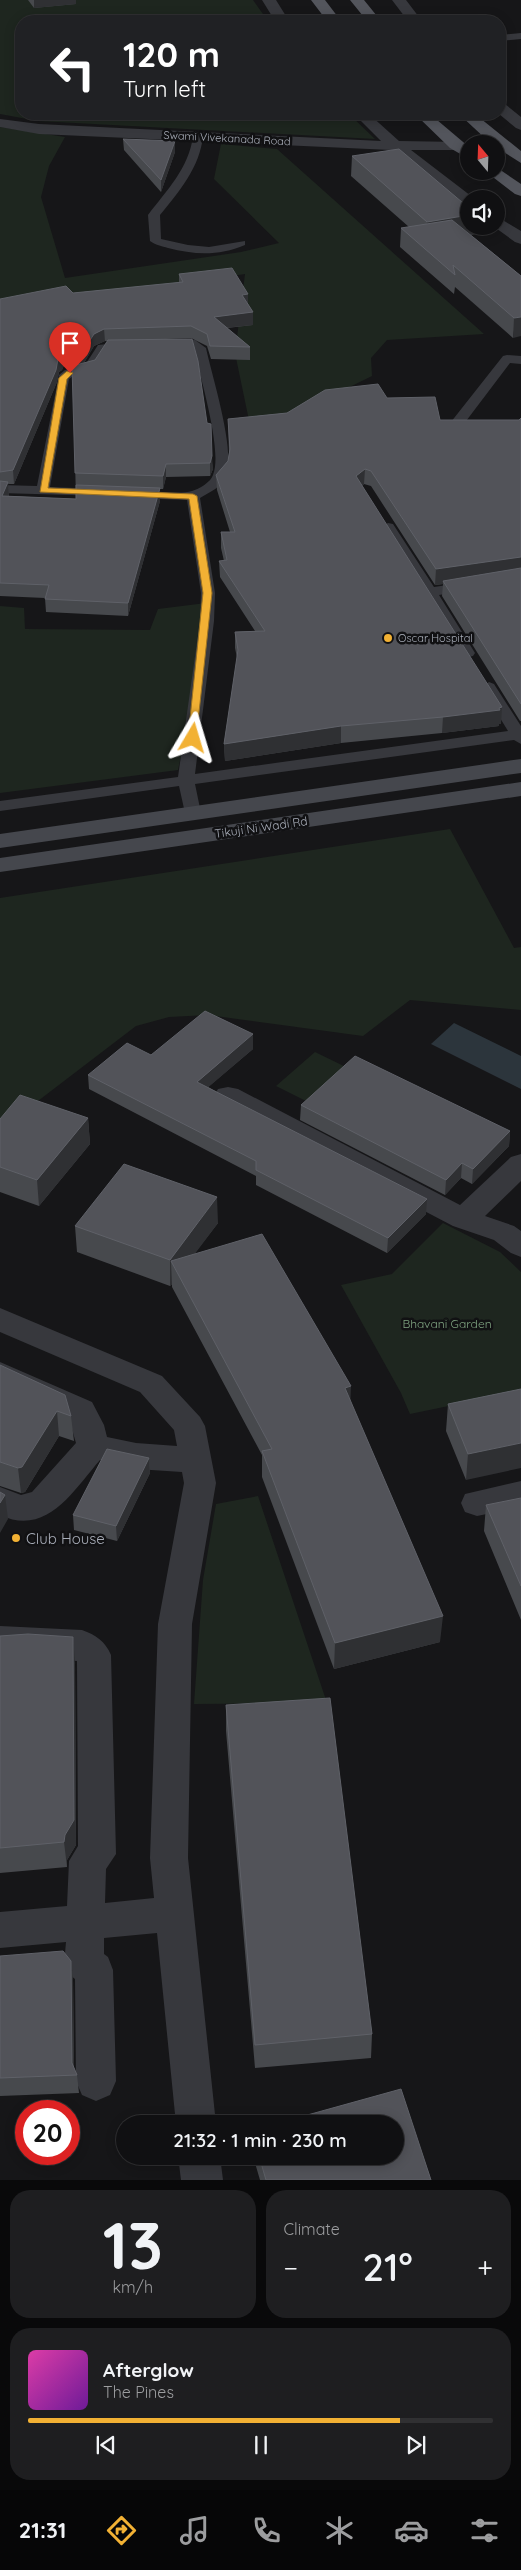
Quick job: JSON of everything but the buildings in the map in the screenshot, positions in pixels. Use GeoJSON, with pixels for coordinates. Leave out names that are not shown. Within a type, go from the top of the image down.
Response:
{"type":"FeatureCollection","features":[{"type":"Feature","properties":{"kind":"main road"},"geometry":{"type":"LineString","coordinates":[[318,0],[329,15]]}},
{"type":"Feature","properties":{"kind":"main road"},"geometry":{"type":"LineString","coordinates":[[357,0],[369,15]]}},
{"type":"Feature","properties":{"kind":"main road"},"geometry":{"type":"LineString","coordinates":[[428,120],[460,148]]}},
{"type":"Feature","properties":{"kind":"main road"},"geometry":{"type":"LineString","coordinates":[[473,120],[493,138],[521,158]]}},
{"type":"Feature","properties":{"kind":"main road"},"geometry":{"type":"LineString","coordinates":[[505,180],[521,191]]}},
{"type":"Feature","properties":{"kind":"main road","name":"Tikuji Ni Wadi Rd"},"geometry":{"type":"LineString","coordinates":[[0,840],[521,766]]}},
{"type":"Feature","properties":{"kind":"main road","name":"Tikuji Ni Wadi Rd"},"geometry":{"type":"LineString","coordinates":[[0,865],[521,789]]}},
{"type":"Feature","properties":{"kind":"street"},"geometry":{"type":"LineString","coordinates":[[269,0],[278,15]]}},
{"type":"Feature","properties":{"kind":"street"},"geometry":{"type":"LineString","coordinates":[[399,0],[410,15]]}},
{"type":"Feature","properties":{"kind":"street"},"geometry":{"type":"LineString","coordinates":[[506,112],[521,125]]}},
{"type":"Feature","properties":{"kind":"street"},"geometry":{"type":"LineString","coordinates":[[367,120],[395,146],[460,194]]}},
{"type":"Feature","properties":{"kind":"street","name":"Swami Vivekanada Road"},"geometry":{"type":"LineString","coordinates":[[0,123],[39,129],[395,146],[455,145]]}},
{"type":"Feature","properties":{"kind":"street"},"geometry":{"type":"LineString","coordinates":[[505,227],[521,239]]}},
{"type":"Feature","properties":{"kind":"street"},"geometry":{"type":"LineString","coordinates":[[228,1096],[463,1218],[504,1233],[521,1246]]}},
{"type":"Feature","properties":{"kind":"street"},"geometry":{"type":"LineString","coordinates":[[463,1218],[521,1164]]}},
{"type":"Feature","properties":{"kind":"street"},"geometry":{"type":"LineString","coordinates":[[0,1319],[151,1384],[189,1426],[200,1483],[175,1624],[168,1858],[195,2115]]}},
{"type":"Feature","properties":{"kind":"street"},"geometry":{"type":"LineString","coordinates":[[0,1374],[81,1411],[88,1425],[93,1446]]}},
{"type":"Feature","properties":{"kind":"street"},"geometry":{"type":"LineString","coordinates":[[93,1446],[136,1456],[195,1460]]}},
{"type":"Feature","properties":{"kind":"street"},"geometry":{"type":"LineString","coordinates":[[0,1500],[19,1509],[43,1503],[93,1446]]}},
{"type":"Feature","properties":{"kind":"street"},"geometry":{"type":"LineString","coordinates":[[477,1504],[521,1494]]}},
{"type":"Feature","properties":{"kind":"street"},"geometry":{"type":"LineString","coordinates":[[0,1641],[82,1644],[94,1655],[96,1854],[88,1861],[84,1963],[94,1970],[96,2081]]}},
{"type":"Feature","properties":{"kind":"street"},"geometry":{"type":"LineString","coordinates":[[0,1930],[175,1914]]}},
{"type":"Feature","properties":{"kind":"street"},"geometry":{"type":"LineString","coordinates":[[201,2165],[202,2180]]}},
{"type":"Feature","properties":{"kind":"lane"},"geometry":{"type":"LineString","coordinates":[[506,37],[521,36]]}},
{"type":"Feature","properties":{"kind":"lane"},"geometry":{"type":"LineString","coordinates":[[198,136],[198,144],[181,181],[154,214],[156,241],[187,250],[228,249],[241,243]]}},
{"type":"Feature","properties":{"kind":"lane"},"geometry":{"type":"LineString","coordinates":[[0,489],[193,496],[215,482],[220,474],[221,447],[200,348],[191,344],[157,345]]}},
{"type":"Feature","properties":{"kind":"lane"},"geometry":{"type":"LineString","coordinates":[[43,490],[63,378],[70,373],[90,368],[102,348],[137,346]]}},
{"type":"Feature","properties":{"kind":"lane"},"geometry":{"type":"LineString","coordinates":[[452,430],[507,359],[521,360]]}},
{"type":"Feature","properties":{"kind":"lane"},"geometry":{"type":"LineString","coordinates":[[193,496],[208,593],[202,660],[186,780],[193,813]]}},
{"type":"Feature","properties":{"kind":"lane"},"geometry":{"type":"LineString","coordinates":[[0,806],[520,736],[380,514]]}},
{"type":"Feature","properties":{"kind":"lane"},"geometry":{"type":"LineString","coordinates":[[430,592],[485,584]]}},
{"type":"Feature","properties":{"kind":"green space"},"geometry":{"type":"Polygon","coordinates":[[[0,0],[253,0],[264,15],[15,15],[15,117],[0,114],[0,0]]]}},
{"type":"Feature","properties":{"kind":"green space"},"geometry":{"type":"Polygon","coordinates":[[[33,120],[355,120],[375,139],[33,120]]]}},
{"type":"Feature","properties":{"kind":"green space"},"geometry":{"type":"Polygon","coordinates":[[[0,127],[65,137],[49,166],[41,197],[65,278],[241,252],[279,243],[214,179],[221,144],[277,149],[484,334],[387,340],[371,358],[372,376],[317,403],[251,430],[235,353],[245,274],[19,308],[0,303],[0,127]]]}},
{"type":"Feature","properties":{"kind":"green space"},"geometry":{"type":"Polygon","coordinates":[[[206,603],[207,632],[178,770],[0,793],[0,606],[24,608],[25,629],[150,630],[158,609],[206,603]]]}},
{"type":"Feature","properties":{"kind":"green space"},"geometry":{"type":"Polygon","coordinates":[[[450,829],[514,948],[521,947],[521,1010],[410,1000],[363,1036],[208,1015],[169,1017],[136,1026],[0,1130],[0,898],[450,829]]]}},
{"type":"Feature","properties":{"kind":"green space"},"geometry":{"type":"Polygon","coordinates":[[[315,1052],[354,1071],[316,1106],[276,1086],[315,1052]]]}},
{"type":"Feature","properties":{"kind":"green space","name":"Bhavani Garden"},"geometry":{"type":"Polygon","coordinates":[[[443,1223],[500,1252],[521,1272],[521,1391],[410,1414],[401,1393],[341,1285],[392,1274],[443,1223]]]}},
{"type":"Feature","properties":{"kind":"green space"},"geometry":{"type":"Polygon","coordinates":[[[258,1496],[327,1703],[194,1704],[203,1580],[216,1504],[258,1496]]]}},
{"type":"Feature","properties":{"kind":"shaded area"},"geometry":{"type":"Polygon","coordinates":[[[454,1023],[521,1056],[521,1089],[431,1044],[454,1023]]]}},
{"type":"Feature","properties":{"kind":"place","name":"Oscar Hospital"},"geometry":{"type":"Point","coordinates":[388,638]}},
{"type":"Feature","properties":{"kind":"place","name":"Club House"},"geometry":{"type":"Point","coordinates":[16,1538]}},
{"type":"Feature","properties":{"kind":"route"},"geometry":{"type":"LineString","coordinates":[[70,373],[63,378],[43,490],[193,496],[208,593],[193,738]]}}]}
